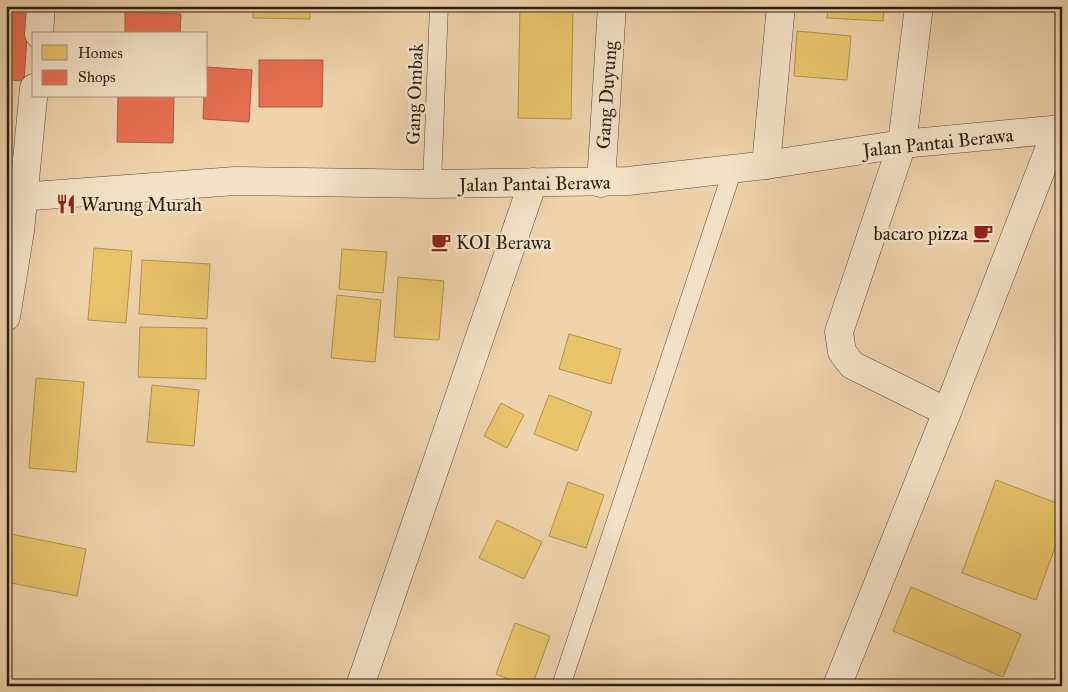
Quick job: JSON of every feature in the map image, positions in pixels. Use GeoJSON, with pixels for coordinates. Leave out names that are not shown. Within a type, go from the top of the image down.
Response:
{"type":"FeatureCollection","features":[{"type":"Feature","properties":{"kind":"street"},"geometry":{"type":"LineString","coordinates":[[39,32],[42,6]]}},
{"type":"Feature","properties":{"kind":"street","name":"Gang Duyung"},"geometry":{"type":"LineString","coordinates":[[601,183],[612,6]]}},
{"type":"Feature","properties":{"kind":"street"},"geometry":{"type":"LineString","coordinates":[[766,164],[781,6]]}},
{"type":"Feature","properties":{"kind":"street"},"geometry":{"type":"LineString","coordinates":[[918,6],[902,144],[839,332],[842,352],[852,365],[947,412]]}},
{"type":"Feature","properties":{"kind":"street"},"geometry":{"type":"LineString","coordinates":[[6,317],[20,231],[15,197],[32,98]]}},
{"type":"Feature","properties":{"kind":"street"},"geometry":{"type":"LineString","coordinates":[[837,686],[1059,129]]}},
{"type":"Feature","properties":{"kind":"street","name":"Jalan Pantai Berawa"},"geometry":{"type":"LineString","coordinates":[[15,197],[235,181],[432,184],[601,183],[733,169],[902,144],[1059,129]]}},
{"type":"Feature","properties":{"kind":"street"},"geometry":{"type":"LineString","coordinates":[[360,686],[533,182]]}},
{"type":"Feature","properties":{"kind":"lane","name":"Gang Ombak"},"geometry":{"type":"LineString","coordinates":[[432,184],[439,6]]}},
{"type":"Feature","properties":{"kind":"lane"},"geometry":{"type":"LineString","coordinates":[[561,686],[733,169]]}},
{"type":"Feature","properties":{"kind":"building: Homes"},"geometry":{"type":"Polygon","coordinates":[[[65,6],[174,6],[174,8],[65,8],[65,6]]]}},
{"type":"Feature","properties":{"kind":"building: Homes"},"geometry":{"type":"Polygon","coordinates":[[[253,6],[310,6],[310,19],[253,18],[253,6]]]}},
{"type":"Feature","properties":{"kind":"building: Homes"},"geometry":{"type":"Polygon","coordinates":[[[520,6],[573,6],[571,119],[518,118],[520,6]]]}},
{"type":"Feature","properties":{"kind":"building: Homes"},"geometry":{"type":"Polygon","coordinates":[[[828,6],[884,6],[883,21],[827,18],[828,6]]]}},
{"type":"Feature","properties":{"kind":"building: Homes"},"geometry":{"type":"Polygon","coordinates":[[[797,31],[851,36],[847,80],[794,76],[797,31]]]}},
{"type":"Feature","properties":{"kind":"building: Homes"},"geometry":{"type":"Polygon","coordinates":[[[94,248],[132,251],[126,323],[88,320],[94,248]]]}},
{"type":"Feature","properties":{"kind":"building: Homes"},"geometry":{"type":"Polygon","coordinates":[[[342,249],[387,252],[383,293],[339,289],[342,249]]]}},
{"type":"Feature","properties":{"kind":"building: Homes"},"geometry":{"type":"Polygon","coordinates":[[[142,260],[210,264],[207,319],[139,314],[142,260]]]}},
{"type":"Feature","properties":{"kind":"building: Homes"},"geometry":{"type":"Polygon","coordinates":[[[398,277],[444,281],[439,340],[394,337],[398,277]]]}},
{"type":"Feature","properties":{"kind":"building: Homes"},"geometry":{"type":"Polygon","coordinates":[[[337,295],[381,300],[375,362],[331,358],[337,295]]]}},
{"type":"Feature","properties":{"kind":"building: Homes"},"geometry":{"type":"Polygon","coordinates":[[[140,327],[207,328],[206,379],[138,377],[140,327]]]}},
{"type":"Feature","properties":{"kind":"building: Homes"},"geometry":{"type":"Polygon","coordinates":[[[569,334],[621,349],[611,384],[559,369],[569,334]]]}},
{"type":"Feature","properties":{"kind":"building: Homes"},"geometry":{"type":"Polygon","coordinates":[[[36,378],[84,382],[76,472],[29,468],[36,378]]]}},
{"type":"Feature","properties":{"kind":"building: Homes"},"geometry":{"type":"Polygon","coordinates":[[[152,385],[199,390],[194,446],[147,442],[152,385]]]}},
{"type":"Feature","properties":{"kind":"building: Homes"},"geometry":{"type":"Polygon","coordinates":[[[549,395],[592,412],[577,451],[534,434],[549,395]]]}},
{"type":"Feature","properties":{"kind":"building: Homes"},"geometry":{"type":"Polygon","coordinates":[[[501,403],[524,415],[507,448],[484,436],[501,403]]]}},
{"type":"Feature","properties":{"kind":"building: Homes"},"geometry":{"type":"Polygon","coordinates":[[[996,480],[1062,505],[1062,528],[1036,600],[962,573],[996,480]]]}},
{"type":"Feature","properties":{"kind":"building: Homes"},"geometry":{"type":"Polygon","coordinates":[[[568,482],[604,495],[586,548],[549,536],[568,482]]]}},
{"type":"Feature","properties":{"kind":"building: Homes"},"geometry":{"type":"Polygon","coordinates":[[[497,520],[542,542],[524,579],[479,558],[497,520]]]}},
{"type":"Feature","properties":{"kind":"building: Homes"},"geometry":{"type":"Polygon","coordinates":[[[6,533],[86,549],[77,596],[6,582],[6,533]]]}},
{"type":"Feature","properties":{"kind":"building: Homes"},"geometry":{"type":"Polygon","coordinates":[[[911,587],[1021,634],[1003,677],[893,631],[911,587]]]}},
{"type":"Feature","properties":{"kind":"building: Homes"},"geometry":{"type":"Polygon","coordinates":[[[515,623],[550,636],[532,686],[525,686],[496,674],[515,623]]]}},
{"type":"Feature","properties":{"kind":"building: Shops"},"geometry":{"type":"Polygon","coordinates":[[[6,6],[29,6],[24,81],[6,80],[6,6]]]}},
{"type":"Feature","properties":{"kind":"building: Shops"},"geometry":{"type":"Polygon","coordinates":[[[125,12],[181,14],[180,32],[125,32],[125,12]]]}},
{"type":"Feature","properties":{"kind":"building: Shops"},"geometry":{"type":"Polygon","coordinates":[[[259,60],[323,60],[322,107],[259,107],[259,60]]]}},
{"type":"Feature","properties":{"kind":"building: Shops"},"geometry":{"type":"Polygon","coordinates":[[[208,67],[252,70],[249,122],[203,119],[204,98],[208,98],[208,67]]]}},
{"type":"Feature","properties":{"kind":"building: Shops"},"geometry":{"type":"Polygon","coordinates":[[[118,98],[174,98],[173,143],[117,142],[118,98]]]}},
{"type":"Feature","properties":{"kind":"place","name":"Warung Murah"},"geometry":{"type":"Point","coordinates":[66,204]}},
{"type":"Feature","properties":{"kind":"place","name":"bacaro pizza"},"geometry":{"type":"Point","coordinates":[983,233]}},
{"type":"Feature","properties":{"kind":"place","name":"KOI Berawa"},"geometry":{"type":"Point","coordinates":[441,242]}}]}
